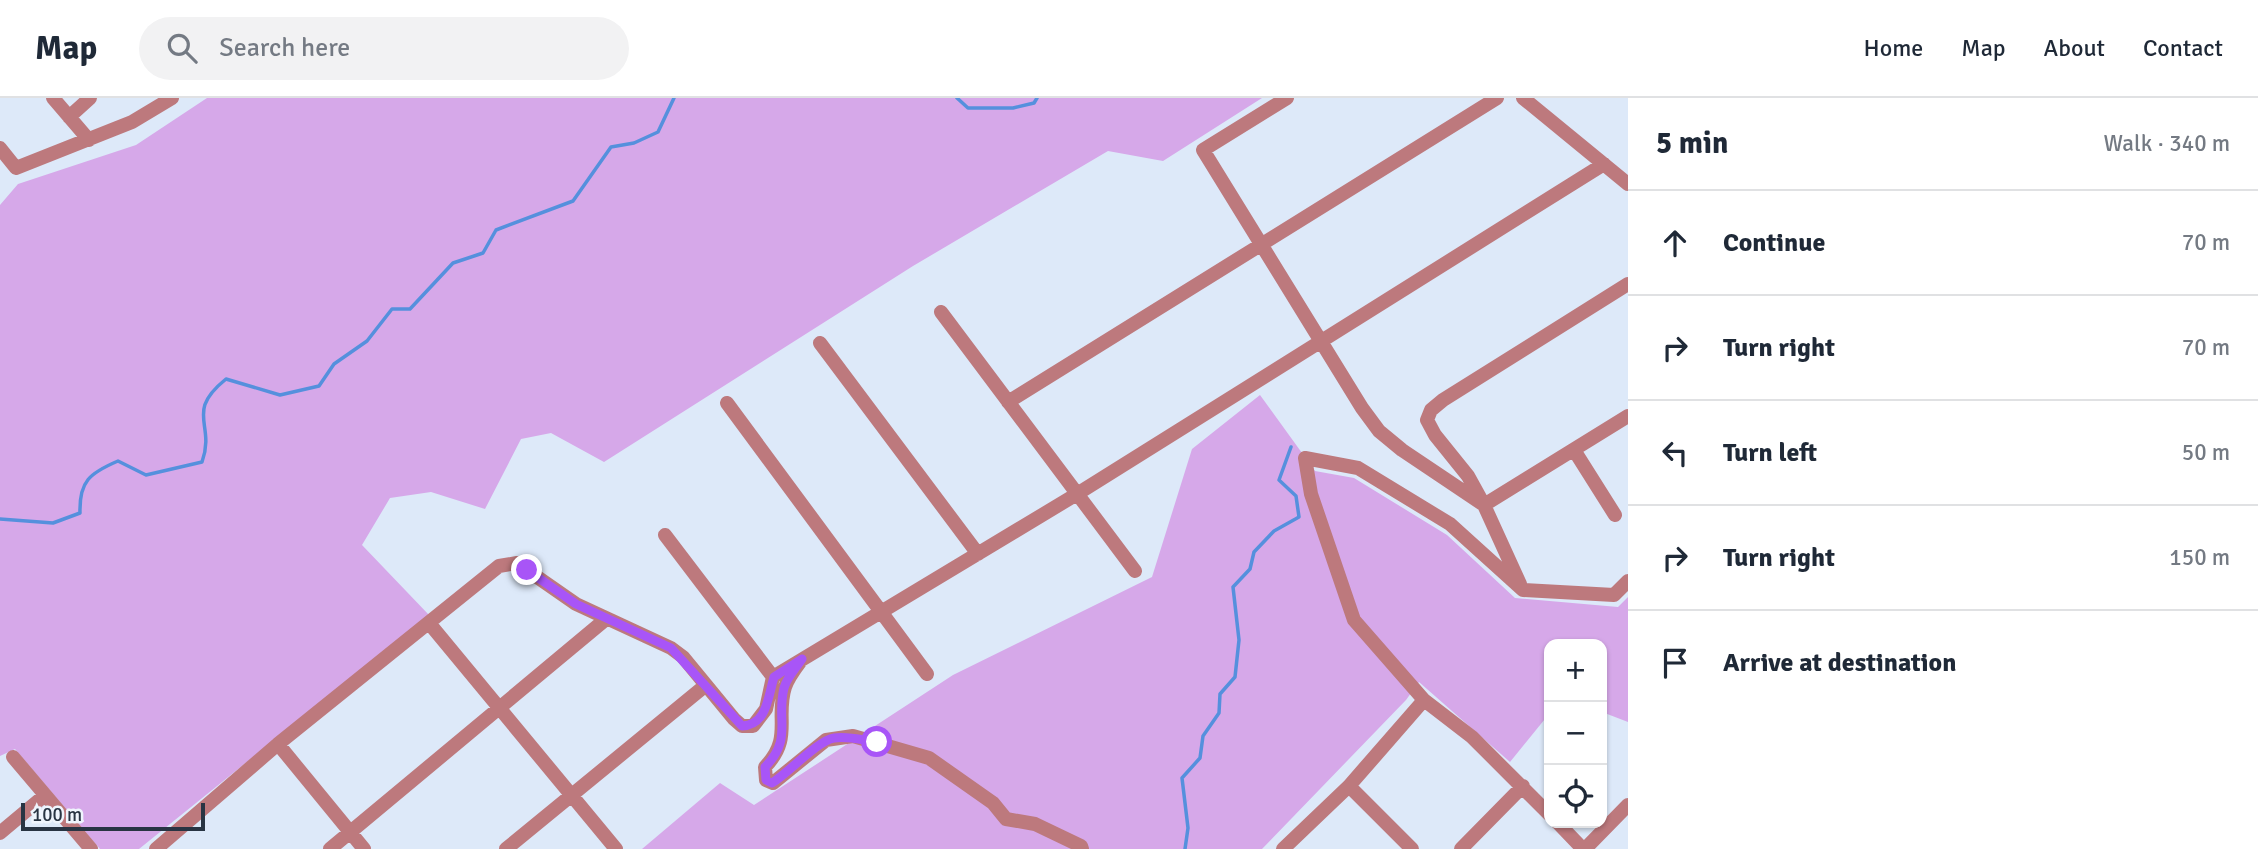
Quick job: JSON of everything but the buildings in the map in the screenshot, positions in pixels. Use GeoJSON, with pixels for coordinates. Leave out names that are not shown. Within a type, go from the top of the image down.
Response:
{"type":"FeatureCollection","features":[{"type":"Feature","properties":{"kind":"street"},"geometry":{"type":"LineString","coordinates":[[53,98],[89,140]]}},
{"type":"Feature","properties":{"kind":"street"},"geometry":{"type":"LineString","coordinates":[[69,117],[90,98]]}},
{"type":"Feature","properties":{"kind":"street"},"geometry":{"type":"LineString","coordinates":[[0,148],[16,168],[132,122],[172,98]]}},
{"type":"Feature","properties":{"kind":"street"},"geometry":{"type":"LineString","coordinates":[[1287,98],[1203,150],[1362,408],[1379,430],[1432,472],[1484,505]]}},
{"type":"Feature","properties":{"kind":"street"},"geometry":{"type":"LineString","coordinates":[[1008,402],[1497,98]]}},
{"type":"Feature","properties":{"kind":"street"},"geometry":{"type":"LineString","coordinates":[[1522,98],[1628,184]]}},
{"type":"Feature","properties":{"kind":"street"},"geometry":{"type":"LineString","coordinates":[[156,849],[278,744],[499,566],[517,563],[576,604],[671,648],[742,726],[753,726],[766,709],[774,677],[1077,494],[1320,339],[1604,164]]}},
{"type":"Feature","properties":{"kind":"street"},"geometry":{"type":"LineString","coordinates":[[1523,590],[1468,475],[1435,435],[1427,420],[1431,411],[1628,284]]}},
{"type":"Feature","properties":{"kind":"street"},"geometry":{"type":"LineString","coordinates":[[941,312],[1135,571]]}},
{"type":"Feature","properties":{"kind":"street"},"geometry":{"type":"LineString","coordinates":[[820,343],[978,554]]}},
{"type":"Feature","properties":{"kind":"street"},"geometry":{"type":"LineString","coordinates":[[727,403],[927,674]]}},
{"type":"Feature","properties":{"kind":"street"},"geometry":{"type":"LineString","coordinates":[[1484,505],[1628,416]]}},
{"type":"Feature","properties":{"kind":"street"},"geometry":{"type":"LineString","coordinates":[[1574,450],[1615,515]]}},
{"type":"Feature","properties":{"kind":"street"},"geometry":{"type":"LineString","coordinates":[[1544,809],[1472,737],[1424,700],[1354,620],[1311,494],[1305,458],[1358,468],[1450,524],[1523,590],[1614,595],[1628,581]]}},
{"type":"Feature","properties":{"kind":"street"},"geometry":{"type":"LineString","coordinates":[[665,535],[774,677]]}},
{"type":"Feature","properties":{"kind":"street"},"geometry":{"type":"LineString","coordinates":[[330,849],[607,619]]}},
{"type":"Feature","properties":{"kind":"street"},"geometry":{"type":"LineString","coordinates":[[429,623],[616,849]]}},
{"type":"Feature","properties":{"kind":"street"},"geometry":{"type":"LineString","coordinates":[[802,659],[784,689],[782,740],[779,751],[765,767],[766,780],[772,783],[788,774],[826,740],[853,736],[929,758],[993,803],[1006,820],[1035,824],[1082,845],[1082,849]]}},
{"type":"Feature","properties":{"kind":"street"},"geometry":{"type":"LineString","coordinates":[[506,849],[706,685]]}},
{"type":"Feature","properties":{"kind":"street"},"geometry":{"type":"LineString","coordinates":[[1283,849],[1349,786],[1424,700]]}},
{"type":"Feature","properties":{"kind":"street"},"geometry":{"type":"LineString","coordinates":[[278,744],[364,849]]}},
{"type":"Feature","properties":{"kind":"street"},"geometry":{"type":"LineString","coordinates":[[13,757],[90,849]]}},
{"type":"Feature","properties":{"kind":"street"},"geometry":{"type":"LineString","coordinates":[[1349,786],[1412,849]]}},
{"type":"Feature","properties":{"kind":"street"},"geometry":{"type":"LineString","coordinates":[[1461,849],[1523,786]]}},
{"type":"Feature","properties":{"kind":"street"},"geometry":{"type":"LineString","coordinates":[[0,833],[44,796]]}},
{"type":"Feature","properties":{"kind":"street"},"geometry":{"type":"LineString","coordinates":[[1563,828],[1584,849],[1628,805]]}},
{"type":"Feature","properties":{"kind":"shaded area"},"geometry":{"type":"Polygon","coordinates":[[[207,98],[1262,98],[1163,161],[1108,151],[913,266],[604,462],[551,433],[521,439],[485,509],[431,492],[390,498],[362,545],[429,615],[139,849],[100,849],[15,749],[0,756],[0,205],[18,184],[136,145],[207,98]]]}},
{"type":"Feature","properties":{"kind":"shaded area"},"geometry":{"type":"Polygon","coordinates":[[[1260,395],[1315,471],[1354,478],[1447,535],[1515,598],[1618,607],[1628,597],[1628,722],[1607,714],[1607,639],[1544,639],[1544,720],[1510,762],[1419,682],[1406,700],[1262,849],[642,849],[720,783],[754,805],[953,675],[1152,577],[1192,449],[1260,395]]]}},
{"type":"Feature","properties":{"kind":"waterway"},"geometry":{"type":"LineString","coordinates":[[0,519],[53,523],[80,513],[82,493],[88,479],[118,461],[146,475],[202,462],[206,437],[206,401],[226,379],[280,395],[319,386],[334,364],[367,341],[392,309],[410,309],[453,263],[483,253],[496,230],[573,201],[611,147],[634,143],[658,132],[674,98]]}},
{"type":"Feature","properties":{"kind":"waterway"},"geometry":{"type":"LineString","coordinates":[[957,98],[968,108],[1013,108],[1034,103],[1037,98]]}},
{"type":"Feature","properties":{"kind":"waterway"},"geometry":{"type":"LineString","coordinates":[[1185,849],[1188,828],[1182,778],[1200,758],[1203,736],[1219,713],[1220,694],[1235,677],[1239,640],[1233,587],[1250,569],[1254,552],[1274,531],[1299,517],[1296,496],[1279,480],[1291,447]]}},
{"type":"Feature","properties":{"kind":"route"},"geometry":{"type":"LineString","coordinates":[[527,570],[576,604],[671,648],[683,657],[742,726],[753,726],[761,719],[774,677],[785,667],[802,659],[784,689],[784,716],[779,751],[765,767],[766,780],[772,783],[788,774],[826,740],[853,736],[877,742]]}}]}
